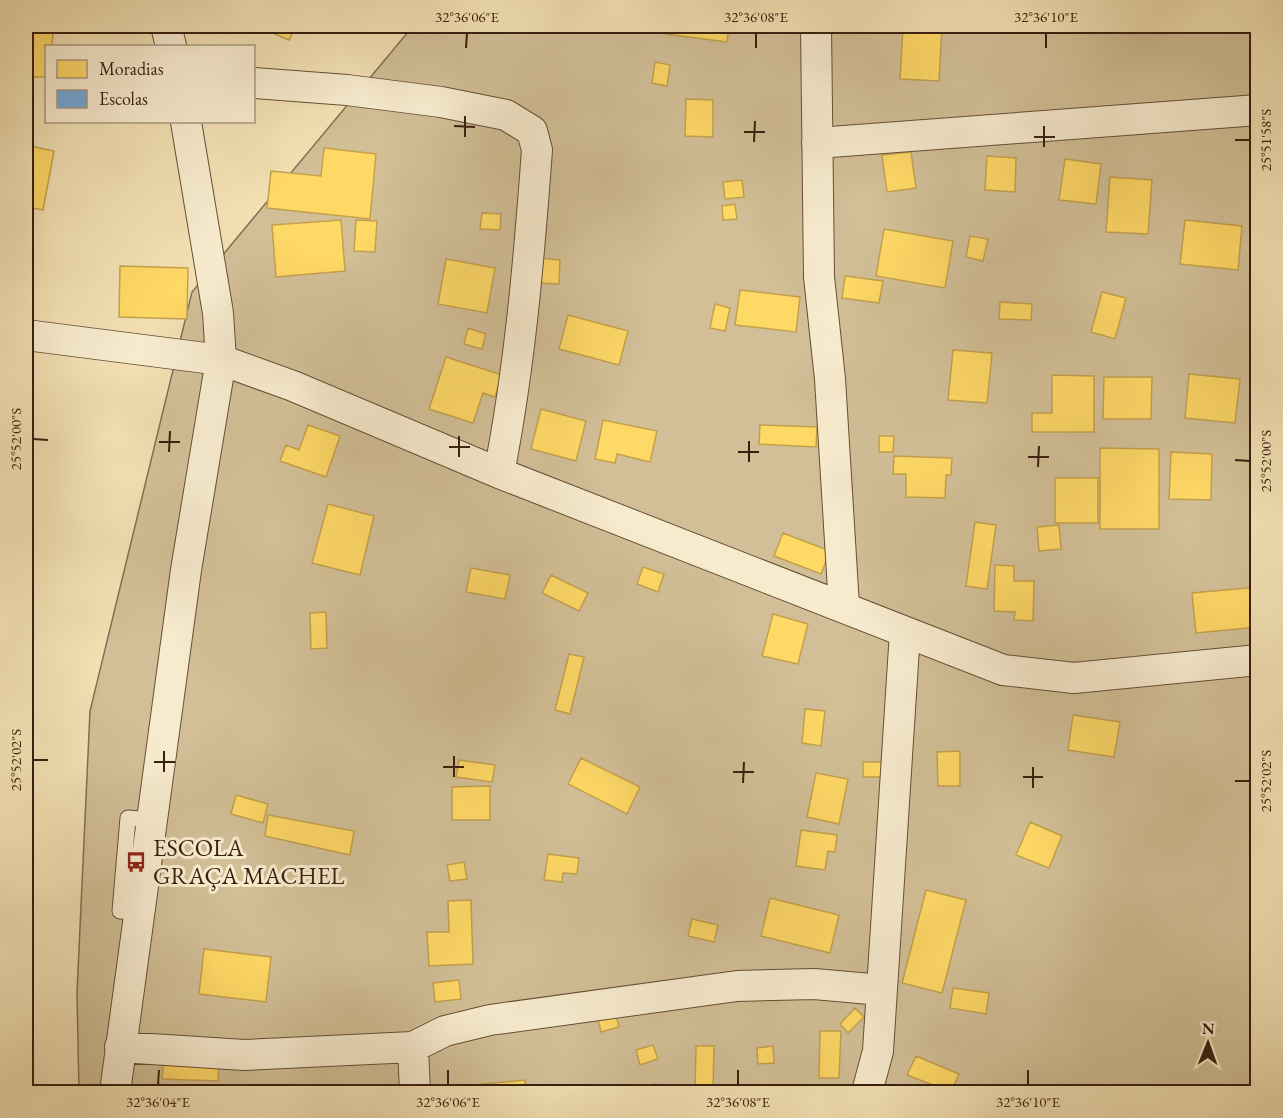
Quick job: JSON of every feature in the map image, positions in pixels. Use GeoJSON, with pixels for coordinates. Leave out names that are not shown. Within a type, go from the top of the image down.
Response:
{"type":"FeatureCollection","features":[{"type":"Feature","properties":{"kind":"street"},"geometry":{"type":"LineString","coordinates":[[166,26],[171,45]]}},
{"type":"Feature","properties":{"kind":"street"},"geometry":{"type":"LineString","coordinates":[[816,26],[819,277],[830,379],[844,606]]}},
{"type":"Feature","properties":{"kind":"street"},"geometry":{"type":"LineString","coordinates":[[255,84],[347,90],[441,102],[506,115],[532,131],[537,150],[527,287],[513,402],[499,473]]}},
{"type":"Feature","properties":{"kind":"street"},"geometry":{"type":"LineString","coordinates":[[817,142],[1257,110]]}},
{"type":"Feature","properties":{"kind":"street"},"geometry":{"type":"LineString","coordinates":[[111,1092],[141,912],[186,570],[220,360],[218,313],[186,123]]}},
{"type":"Feature","properties":{"kind":"street"},"geometry":{"type":"LineString","coordinates":[[26,335],[220,360],[293,386],[499,473],[1003,670],[1074,678],[1257,660]]}},
{"type":"Feature","properties":{"kind":"street"},"geometry":{"type":"LineString","coordinates":[[867,1092],[878,1051],[886,896],[905,632]]}},
{"type":"Feature","properties":{"kind":"street"},"geometry":{"type":"LineString","coordinates":[[120,1047],[244,1055],[413,1047],[445,1031],[490,1020],[737,986],[814,984],[882,990]]}},
{"type":"Feature","properties":{"kind":"street"},"geometry":{"type":"LineString","coordinates":[[413,1047],[416,1092]]}},
{"type":"Feature","properties":{"kind":"shaded area"},"geometry":{"type":"Polygon","coordinates":[[[413,26],[1257,26],[1257,1092],[79,1092],[77,993],[90,711],[192,292],[413,26]]]}},
{"type":"Feature","properties":{"kind":"building: Moradias"},"geometry":{"type":"Polygon","coordinates":[[[256,26],[296,26],[289,40],[256,26]]]}},
{"type":"Feature","properties":{"kind":"building: Moradias"},"geometry":{"type":"Polygon","coordinates":[[[668,26],[729,26],[727,42],[666,34],[668,26]]]}},
{"type":"Feature","properties":{"kind":"building: Moradias"},"geometry":{"type":"Polygon","coordinates":[[[903,26],[942,26],[939,81],[900,79],[903,26]]]}},
{"type":"Feature","properties":{"kind":"building: Moradias"},"geometry":{"type":"Polygon","coordinates":[[[26,31],[53,32],[52,45],[45,45],[45,77],[26,77],[26,31]]]}},
{"type":"Feature","properties":{"kind":"building: Moradias"},"geometry":{"type":"Polygon","coordinates":[[[655,62],[670,65],[667,86],[652,83],[655,62]]]}},
{"type":"Feature","properties":{"kind":"building: Moradias"},"geometry":{"type":"Polygon","coordinates":[[[686,99],[713,100],[713,137],[685,136],[686,99]]]}},
{"type":"Feature","properties":{"kind":"building: Moradias"},"geometry":{"type":"Polygon","coordinates":[[[30,146],[54,151],[43,210],[26,207],[26,172],[30,146]]]}},
{"type":"Feature","properties":{"kind":"building: Moradias"},"geometry":{"type":"Polygon","coordinates":[[[324,148],[376,154],[370,219],[267,208],[271,171],[321,176],[324,148]]]}},
{"type":"Feature","properties":{"kind":"building: Moradias"},"geometry":{"type":"Polygon","coordinates":[[[911,152],[916,188],[887,192],[882,155],[911,152]]]}},
{"type":"Feature","properties":{"kind":"building: Moradias"},"geometry":{"type":"Polygon","coordinates":[[[987,156],[1016,158],[1015,192],[985,190],[987,156]]]}},
{"type":"Feature","properties":{"kind":"building: Moradias"},"geometry":{"type":"Polygon","coordinates":[[[1065,159],[1101,164],[1096,204],[1059,200],[1065,159]]]}},
{"type":"Feature","properties":{"kind":"building: Moradias"},"geometry":{"type":"Polygon","coordinates":[[[1110,177],[1152,180],[1148,234],[1106,232],[1110,177]]]}},
{"type":"Feature","properties":{"kind":"building: Moradias"},"geometry":{"type":"Polygon","coordinates":[[[742,180],[744,197],[725,199],[723,182],[742,180]]]}},
{"type":"Feature","properties":{"kind":"building: Moradias"},"geometry":{"type":"Polygon","coordinates":[[[735,204],[737,219],[723,220],[722,206],[735,204]]]}},
{"type":"Feature","properties":{"kind":"building: Moradias"},"geometry":{"type":"Polygon","coordinates":[[[482,213],[501,214],[500,230],[480,229],[482,213]]]}},
{"type":"Feature","properties":{"kind":"building: Moradias"},"geometry":{"type":"Polygon","coordinates":[[[341,220],[345,271],[276,277],[272,225],[341,220]]]}},
{"type":"Feature","properties":{"kind":"building: Moradias"},"geometry":{"type":"Polygon","coordinates":[[[356,220],[377,221],[375,252],[354,251],[356,220]]]}},
{"type":"Feature","properties":{"kind":"building: Moradias"},"geometry":{"type":"Polygon","coordinates":[[[1185,220],[1242,226],[1238,270],[1180,264],[1185,220]]]}},
{"type":"Feature","properties":{"kind":"building: Moradias"},"geometry":{"type":"Polygon","coordinates":[[[884,229],[953,241],[945,288],[876,276],[884,229]]]}},
{"type":"Feature","properties":{"kind":"building: Moradias"},"geometry":{"type":"Polygon","coordinates":[[[970,236],[988,239],[983,261],[966,257],[970,236]]]}},
{"type":"Feature","properties":{"kind":"building: Moradias"},"geometry":{"type":"Polygon","coordinates":[[[539,258],[560,260],[559,284],[537,283],[539,258]]]}},
{"type":"Feature","properties":{"kind":"building: Moradias"},"geometry":{"type":"Polygon","coordinates":[[[446,259],[495,268],[487,313],[438,304],[446,259]]]}},
{"type":"Feature","properties":{"kind":"building: Moradias"},"geometry":{"type":"Polygon","coordinates":[[[120,266],[188,268],[187,319],[119,317],[120,266]]]}},
{"type":"Feature","properties":{"kind":"building: Moradias"},"geometry":{"type":"Polygon","coordinates":[[[845,276],[883,281],[879,303],[842,298],[845,276]]]}},
{"type":"Feature","properties":{"kind":"building: Moradias"},"geometry":{"type":"Polygon","coordinates":[[[740,290],[800,297],[796,332],[735,325],[740,290]]]}},
{"type":"Feature","properties":{"kind":"building: Moradias"},"geometry":{"type":"Polygon","coordinates":[[[1102,292],[1126,298],[1115,339],[1091,332],[1102,292]]]}},
{"type":"Feature","properties":{"kind":"building: Moradias"},"geometry":{"type":"Polygon","coordinates":[[[1000,302],[1032,304],[1031,320],[999,319],[1000,302]]]}},
{"type":"Feature","properties":{"kind":"building: Moradias"},"geometry":{"type":"Polygon","coordinates":[[[715,304],[730,308],[725,331],[710,328],[715,304]]]}},
{"type":"Feature","properties":{"kind":"building: Moradias"},"geometry":{"type":"Polygon","coordinates":[[[568,315],[628,331],[619,365],[559,349],[568,315]]]}},
{"type":"Feature","properties":{"kind":"building: Moradias"},"geometry":{"type":"Polygon","coordinates":[[[468,328],[486,334],[482,349],[464,344],[468,328]]]}},
{"type":"Feature","properties":{"kind":"building: Moradias"},"geometry":{"type":"Polygon","coordinates":[[[953,350],[992,353],[987,403],[948,400],[953,350]]]}},
{"type":"Feature","properties":{"kind":"building: Moradias"},"geometry":{"type":"Polygon","coordinates":[[[446,357],[502,375],[495,397],[483,393],[473,423],[429,409],[446,357]]]}},
{"type":"Feature","properties":{"kind":"building: Moradias"},"geometry":{"type":"Polygon","coordinates":[[[1189,374],[1240,379],[1235,423],[1185,418],[1189,374]]]}},
{"type":"Feature","properties":{"kind":"building: Moradias"},"geometry":{"type":"Polygon","coordinates":[[[1052,375],[1094,376],[1094,432],[1032,432],[1032,413],[1052,413],[1052,375]]]}},
{"type":"Feature","properties":{"kind":"building: Moradias"},"geometry":{"type":"Polygon","coordinates":[[[1104,377],[1152,377],[1151,419],[1103,419],[1104,377]]]}},
{"type":"Feature","properties":{"kind":"building: Moradias"},"geometry":{"type":"Polygon","coordinates":[[[541,409],[586,421],[576,461],[531,449],[541,409]]]}},
{"type":"Feature","properties":{"kind":"building: Moradias"},"geometry":{"type":"Polygon","coordinates":[[[603,420],[657,431],[650,462],[617,454],[615,463],[595,459],[603,420]]]}},
{"type":"Feature","properties":{"kind":"building: Moradias"},"geometry":{"type":"Polygon","coordinates":[[[308,425],[340,436],[326,477],[280,461],[286,445],[299,450],[308,425]]]}},
{"type":"Feature","properties":{"kind":"building: Moradias"},"geometry":{"type":"Polygon","coordinates":[[[760,425],[817,427],[816,447],[759,444],[760,425]]]}},
{"type":"Feature","properties":{"kind":"building: Moradias"},"geometry":{"type":"Polygon","coordinates":[[[879,436],[894,436],[893,452],[879,452],[879,436]]]}},
{"type":"Feature","properties":{"kind":"building: Moradias"},"geometry":{"type":"Polygon","coordinates":[[[1100,448],[1159,449],[1159,529],[1100,529],[1100,448]]]}},
{"type":"Feature","properties":{"kind":"building: Moradias"},"geometry":{"type":"Polygon","coordinates":[[[1171,452],[1212,454],[1211,500],[1169,499],[1171,452]]]}},
{"type":"Feature","properties":{"kind":"building: Moradias"},"geometry":{"type":"Polygon","coordinates":[[[894,456],[952,458],[951,475],[946,475],[945,498],[906,497],[906,474],[893,474],[894,456]]]}},
{"type":"Feature","properties":{"kind":"building: Moradias"},"geometry":{"type":"Polygon","coordinates":[[[1055,478],[1098,478],[1098,523],[1055,523],[1055,478]]]}},
{"type":"Feature","properties":{"kind":"building: Moradias"},"geometry":{"type":"Polygon","coordinates":[[[328,504],[374,516],[360,575],[312,563],[328,504]]]}},
{"type":"Feature","properties":{"kind":"building: Moradias"},"geometry":{"type":"Polygon","coordinates":[[[975,522],[996,525],[987,589],[966,586],[975,522]]]}},
{"type":"Feature","properties":{"kind":"building: Moradias"},"geometry":{"type":"Polygon","coordinates":[[[1059,525],[1061,549],[1039,551],[1037,527],[1059,525]]]}},
{"type":"Feature","properties":{"kind":"building: Moradias"},"geometry":{"type":"Polygon","coordinates":[[[783,533],[830,551],[821,574],[774,556],[783,533]]]}},
{"type":"Feature","properties":{"kind":"building: Moradias"},"geometry":{"type":"Polygon","coordinates":[[[995,565],[1014,566],[1014,581],[1034,581],[1033,621],[1014,620],[1015,612],[994,611],[995,565]]]}},
{"type":"Feature","properties":{"kind":"building: Moradias"},"geometry":{"type":"Polygon","coordinates":[[[643,567],[664,574],[658,592],[637,584],[643,567]]]}},
{"type":"Feature","properties":{"kind":"building: Moradias"},"geometry":{"type":"Polygon","coordinates":[[[471,568],[510,575],[505,599],[466,592],[471,568]]]}},
{"type":"Feature","properties":{"kind":"building: Moradias"},"geometry":{"type":"Polygon","coordinates":[[[551,575],[588,593],[579,611],[542,593],[551,575]]]}},
{"type":"Feature","properties":{"kind":"building: Moradias"},"geometry":{"type":"Polygon","coordinates":[[[1258,587],[1258,627],[1196,633],[1192,593],[1258,587]]]}},
{"type":"Feature","properties":{"kind":"building: Moradias"},"geometry":{"type":"Polygon","coordinates":[[[326,612],[327,648],[311,649],[310,613],[326,612]]]}},
{"type":"Feature","properties":{"kind":"building: Moradias"},"geometry":{"type":"Polygon","coordinates":[[[773,614],[808,624],[798,664],[762,656],[773,614]]]}},
{"type":"Feature","properties":{"kind":"building: Moradias"},"geometry":{"type":"Polygon","coordinates":[[[569,654],[584,657],[570,714],[555,710],[569,654]]]}},
{"type":"Feature","properties":{"kind":"building: Moradias"},"geometry":{"type":"Polygon","coordinates":[[[805,709],[825,711],[821,746],[802,743],[805,709]]]}},
{"type":"Feature","properties":{"kind":"building: Moradias"},"geometry":{"type":"Polygon","coordinates":[[[1073,715],[1120,722],[1114,757],[1068,750],[1073,715]]]}},
{"type":"Feature","properties":{"kind":"building: Moradias"},"geometry":{"type":"Polygon","coordinates":[[[960,751],[960,786],[938,786],[937,752],[960,751]]]}},
{"type":"Feature","properties":{"kind":"building: Moradias"},"geometry":{"type":"Polygon","coordinates":[[[581,758],[640,787],[627,814],[568,784],[581,758]]]}},
{"type":"Feature","properties":{"kind":"building: Moradias"},"geometry":{"type":"Polygon","coordinates":[[[459,760],[495,765],[492,782],[456,777],[459,760]]]}},
{"type":"Feature","properties":{"kind":"building: Moradias"},"geometry":{"type":"Polygon","coordinates":[[[863,762],[883,762],[883,777],[863,777],[863,762]]]}},
{"type":"Feature","properties":{"kind":"building: Moradias"},"geometry":{"type":"Polygon","coordinates":[[[816,773],[848,779],[839,824],[807,817],[816,773]]]}},
{"type":"Feature","properties":{"kind":"building: Moradias"},"geometry":{"type":"Polygon","coordinates":[[[490,786],[490,820],[452,820],[452,787],[490,786]]]}},
{"type":"Feature","properties":{"kind":"building: Moradias"},"geometry":{"type":"Polygon","coordinates":[[[236,795],[268,804],[263,823],[231,814],[236,795]]]}},
{"type":"Feature","properties":{"kind":"building: Moradias"},"geometry":{"type":"Polygon","coordinates":[[[268,815],[354,831],[350,855],[265,836],[268,815]]]}},
{"type":"Feature","properties":{"kind":"building: Moradias"},"geometry":{"type":"Polygon","coordinates":[[[1030,822],[1062,836],[1049,868],[1016,855],[1030,822]]]}},
{"type":"Feature","properties":{"kind":"building: Moradias"},"geometry":{"type":"Polygon","coordinates":[[[801,830],[837,835],[835,852],[828,851],[825,870],[796,866],[801,830]]]}},
{"type":"Feature","properties":{"kind":"building: Moradias"},"geometry":{"type":"Polygon","coordinates":[[[548,854],[579,858],[577,874],[563,873],[562,882],[544,880],[548,854]]]}},
{"type":"Feature","properties":{"kind":"building: Moradias"},"geometry":{"type":"Polygon","coordinates":[[[464,862],[467,879],[450,881],[447,865],[464,862]]]}},
{"type":"Feature","properties":{"kind":"building: Moradias"},"geometry":{"type":"Polygon","coordinates":[[[926,890],[966,900],[942,993],[902,983],[926,890]]]}},
{"type":"Feature","properties":{"kind":"building: Moradias"},"geometry":{"type":"Polygon","coordinates":[[[770,898],[839,915],[830,953],[761,936],[770,898]]]}},
{"type":"Feature","properties":{"kind":"building: Moradias"},"geometry":{"type":"Polygon","coordinates":[[[471,900],[473,964],[429,966],[427,932],[449,932],[448,901],[471,900]]]}},
{"type":"Feature","properties":{"kind":"building: Moradias"},"geometry":{"type":"Polygon","coordinates":[[[692,919],[718,925],[714,942],[688,936],[692,919]]]}},
{"type":"Feature","properties":{"kind":"building: Moradias"},"geometry":{"type":"Polygon","coordinates":[[[204,949],[271,957],[266,1002],[199,994],[204,949]]]}},
{"type":"Feature","properties":{"kind":"building: Moradias"},"geometry":{"type":"Polygon","coordinates":[[[459,980],[461,999],[435,1002],[433,983],[459,980]]]}},
{"type":"Feature","properties":{"kind":"building: Moradias"},"geometry":{"type":"Polygon","coordinates":[[[953,988],[989,993],[986,1014],[950,1008],[953,988]]]}},
{"type":"Feature","properties":{"kind":"building: Moradias"},"geometry":{"type":"Polygon","coordinates":[[[614,1007],[619,1027],[601,1032],[596,1011],[614,1007]]]}},
{"type":"Feature","properties":{"kind":"building: Moradias"},"geometry":{"type":"Polygon","coordinates":[[[855,1008],[864,1017],[848,1033],[840,1024],[855,1008]]]}},
{"type":"Feature","properties":{"kind":"building: Moradias"},"geometry":{"type":"Polygon","coordinates":[[[820,1031],[841,1031],[839,1078],[819,1078],[820,1031]]]}},
{"type":"Feature","properties":{"kind":"building: Moradias"},"geometry":{"type":"Polygon","coordinates":[[[653,1045],[658,1059],[640,1065],[636,1050],[653,1045]]]}},
{"type":"Feature","properties":{"kind":"building: Moradias"},"geometry":{"type":"Polygon","coordinates":[[[696,1046],[714,1046],[713,1092],[695,1092],[696,1046]]]}},
{"type":"Feature","properties":{"kind":"building: Moradias"},"geometry":{"type":"Polygon","coordinates":[[[773,1046],[774,1063],[758,1064],[757,1048],[773,1046]]]}},
{"type":"Feature","properties":{"kind":"building: Moradias"},"geometry":{"type":"Polygon","coordinates":[[[916,1056],[959,1074],[951,1092],[907,1075],[916,1056]]]}},
{"type":"Feature","properties":{"kind":"building: Moradias"},"geometry":{"type":"Polygon","coordinates":[[[164,1058],[219,1060],[218,1081],[162,1079],[164,1058]]]}},
{"type":"Feature","properties":{"kind":"building: Moradias"},"geometry":{"type":"Polygon","coordinates":[[[525,1080],[526,1092],[476,1092],[475,1085],[525,1080]]]}},
{"type":"Feature","properties":{"kind":"building: Moradias"},"geometry":{"type":"Polygon","coordinates":[[[655,1084],[657,1092],[625,1092],[655,1084]]]}},
{"type":"Feature","properties":{"kind":"building: Escolas"},"geometry":{"type":"Polygon","coordinates":[[[26,639],[30,640],[26,681],[26,639]]]}},
{"type":"Feature","properties":{"kind":"place","name":"ESCOLA GRAÇA MACHEL"},"geometry":{"type":"Point","coordinates":[136,862]}}]}
